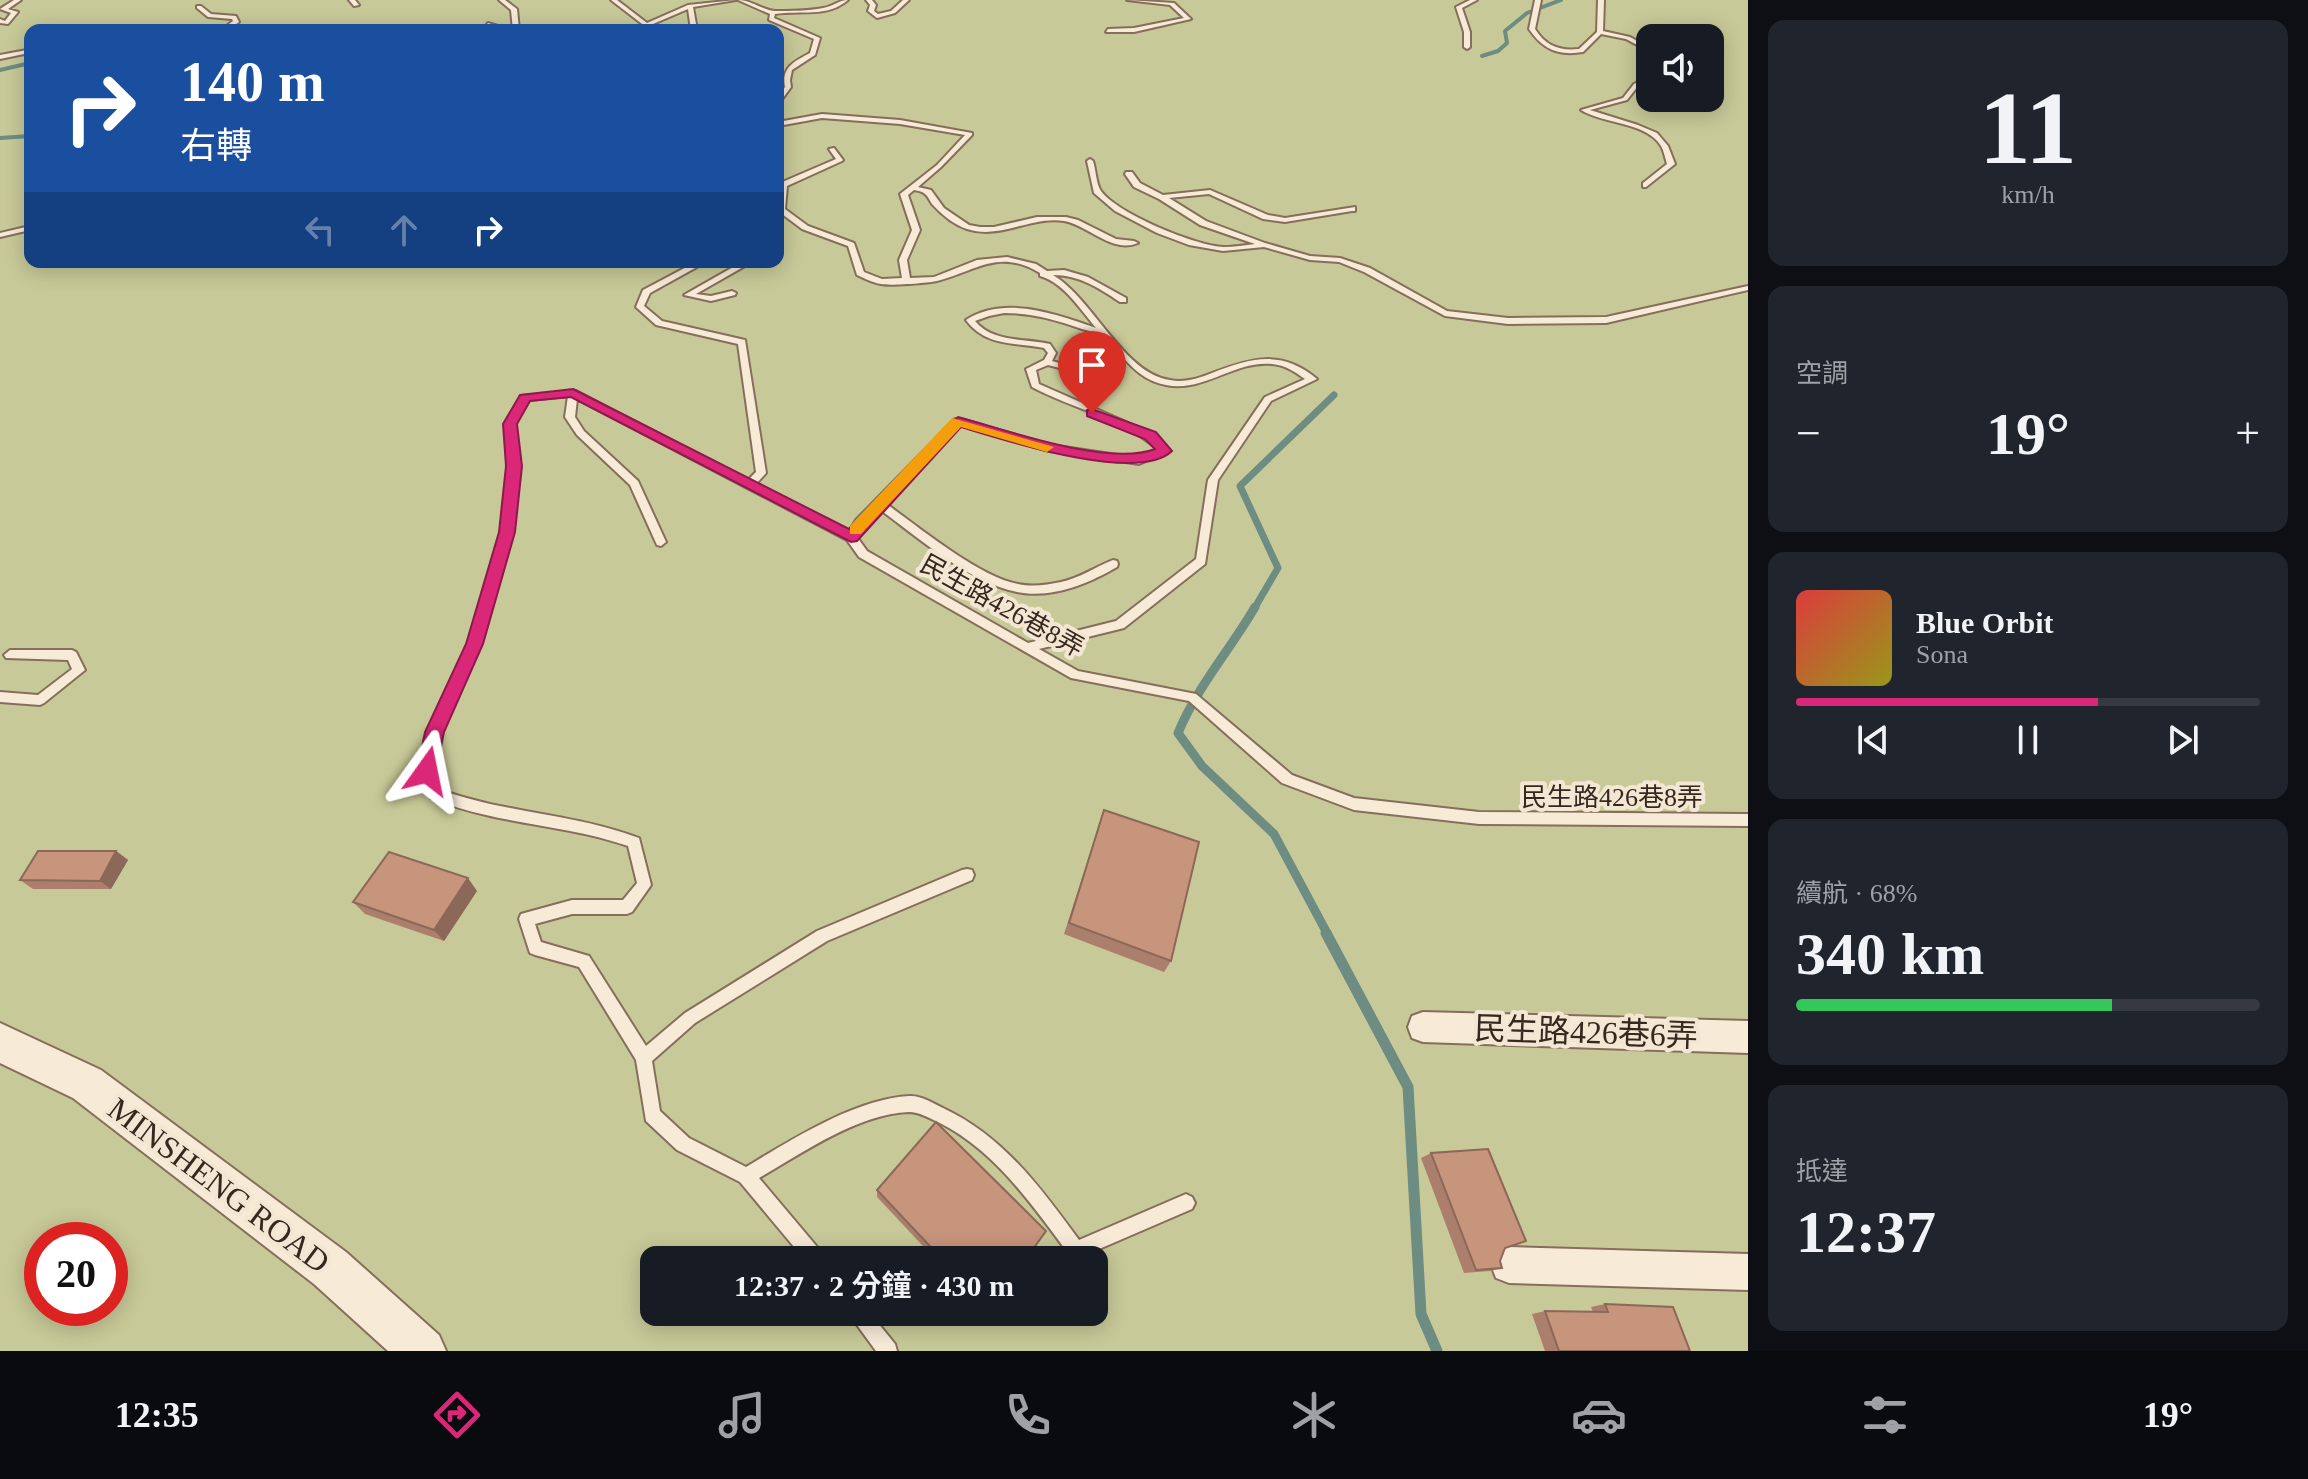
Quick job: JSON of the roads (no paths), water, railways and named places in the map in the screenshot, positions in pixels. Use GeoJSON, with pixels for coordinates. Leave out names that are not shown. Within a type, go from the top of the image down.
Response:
{"type":"FeatureCollection","features":[{"type":"Feature","properties":{"kind":"street","name":"民生路426巷6弄"},"geometry":{"type":"LineString","coordinates":[[1423,1027],[1748,1037]]}},
{"type":"Feature","properties":{"kind":"street","name":"MINSHENG ROAD"},"geometry":{"type":"LineString","coordinates":[[0,1042],[87,1084],[330,1268],[423,1351]]}},
{"type":"Feature","properties":{"kind":"street"},"geometry":{"type":"LineString","coordinates":[[1509,1265],[1748,1272]]}},
{"type":"Feature","properties":{"kind":"lane"},"geometry":{"type":"LineString","coordinates":[[2,9],[18,0]]}},
{"type":"Feature","properties":{"kind":"lane"},"geometry":{"type":"LineString","coordinates":[[502,0],[514,9],[515,24]]}},
{"type":"Feature","properties":{"kind":"lane"},"geometry":{"type":"LineString","coordinates":[[614,0],[645,24]]}},
{"type":"Feature","properties":{"kind":"lane"},"geometry":{"type":"LineString","coordinates":[[648,24],[690,6],[733,0]]}},
{"type":"Feature","properties":{"kind":"lane"},"geometry":{"type":"LineString","coordinates":[[741,0],[773,13],[810,12],[838,6],[845,0]]}},
{"type":"Feature","properties":{"kind":"lane"},"geometry":{"type":"LineString","coordinates":[[869,0],[873,5],[871,11],[877,16],[893,12],[906,0]]}},
{"type":"Feature","properties":{"kind":"lane"},"geometry":{"type":"LineString","coordinates":[[1108,31],[1134,30],[1188,19],[1172,4],[1130,0]]}},
{"type":"Feature","properties":{"kind":"lane"},"geometry":{"type":"LineString","coordinates":[[1467,47],[1467,32],[1459,7],[1474,0]]}},
{"type":"Feature","properties":{"kind":"lane"},"geometry":{"type":"LineString","coordinates":[[1538,2],[1532,29],[1542,45],[1553,51],[1581,51],[1600,32],[1601,0]]}},
{"type":"Feature","properties":{"kind":"lane"},"geometry":{"type":"LineString","coordinates":[[690,6],[693,24]]}},
{"type":"Feature","properties":{"kind":"lane"},"geometry":{"type":"LineString","coordinates":[[199,7],[210,16],[234,17],[236,22],[233,24]]}},
{"type":"Feature","properties":{"kind":"lane"},"geometry":{"type":"LineString","coordinates":[[0,21],[6,23],[15,12],[2,9]]}},
{"type":"Feature","properties":{"kind":"lane"},"geometry":{"type":"LineString","coordinates":[[773,13],[771,19],[778,24]]}},
{"type":"Feature","properties":{"kind":"lane"},"geometry":{"type":"LineString","coordinates":[[784,27],[817,38],[813,54],[790,67],[785,78],[788,87],[784,93]]}},
{"type":"Feature","properties":{"kind":"lane"},"geometry":{"type":"LineString","coordinates":[[1600,32],[1615,33],[1636,43]]}},
{"type":"Feature","properties":{"kind":"lane"},"geometry":{"type":"LineString","coordinates":[[0,57],[24,53]]}},
{"type":"Feature","properties":{"kind":"lane"},"geometry":{"type":"LineString","coordinates":[[1636,85],[1625,99],[1584,110],[1607,121],[1640,127],[1660,139],[1671,164],[1646,185]]}},
{"type":"Feature","properties":{"kind":"lane"},"geometry":{"type":"LineString","coordinates":[[784,123],[822,116],[900,122],[970,134],[915,188],[904,194],[916,230],[902,253],[901,266],[907,280]]}},
{"type":"Feature","properties":{"kind":"lane"},"geometry":{"type":"LineString","coordinates":[[784,185],[840,160],[832,149]]}},
{"type":"Feature","properties":{"kind":"lane"},"geometry":{"type":"LineString","coordinates":[[1090,161],[1097,191],[1118,209],[1160,231],[1192,243],[1223,249],[1264,245]]}},
{"type":"Feature","properties":{"kind":"lane"},"geometry":{"type":"LineString","coordinates":[[1129,174],[1137,185],[1203,223],[1264,245],[1310,258],[1340,260],[1367,270],[1445,313],[1508,321],[1606,320],[1748,288]]}},
{"type":"Feature","properties":{"kind":"lane"},"geometry":{"type":"LineString","coordinates":[[915,188],[928,192],[934,204],[962,226],[982,232],[1035,220],[1063,218],[1085,225],[1107,239],[1134,243]]}},
{"type":"Feature","properties":{"kind":"lane"},"geometry":{"type":"LineString","coordinates":[[1162,197],[1210,192],[1266,217],[1285,220],[1352,209]]}},
{"type":"Feature","properties":{"kind":"lane"},"geometry":{"type":"LineString","coordinates":[[784,212],[798,228],[825,233],[851,245],[860,273],[881,282],[936,279],[985,259],[1028,263],[1079,301],[1144,375],[1169,384],[1192,381],[1237,365],[1276,361],[1300,370],[1312,379],[1268,399],[1213,480],[1201,561],[1120,625],[1029,647]]}},
{"type":"Feature","properties":{"kind":"lane"},"geometry":{"type":"LineString","coordinates":[[0,235],[24,229]]}},
{"type":"Feature","properties":{"kind":"lane"},"geometry":{"type":"LineString","coordinates":[[691,268],[646,292],[640,307],[659,323],[742,342],[761,473],[750,484]]}},
{"type":"Feature","properties":{"kind":"lane"},"geometry":{"type":"LineString","coordinates":[[732,293],[711,299],[688,295],[737,268]]}},
{"type":"Feature","properties":{"kind":"lane"},"geometry":{"type":"LineString","coordinates":[[1043,274],[1057,270],[1101,286],[1123,300]]}},
{"type":"Feature","properties":{"kind":"lane"},"geometry":{"type":"LineString","coordinates":[[851,537],[958,421],[1049,448],[1139,461],[1165,451],[1151,435],[1063,402],[1035,385],[1031,369],[1047,362],[1052,353],[1047,346],[999,340],[976,330],[970,320],[986,312],[1012,309],[1049,315],[1108,335]]}},
{"type":"Feature","properties":{"kind":"lane"},"geometry":{"type":"LineString","coordinates":[[1047,362],[1087,372]]}},
{"type":"Feature","properties":{"kind":"lane"},"geometry":{"type":"LineString","coordinates":[[661,542],[634,483],[580,433],[570,417],[573,393],[525,398],[510,424],[514,466],[507,532],[475,644],[435,732],[427,771],[436,794],[469,808],[603,830],[634,842],[644,885],[627,907],[572,907],[526,919],[535,948],[584,961],[644,1058],[652,1115],[683,1144],[746,1176],[805,1246]]}},
{"type":"Feature","properties":{"kind":"lane","name":"民生路426巷8弄"},"geometry":{"type":"LineString","coordinates":[[573,393],[851,537],[863,554],[1075,675],[1192,697],[1287,779],[1354,804],[1479,818],[1748,820]]}},
{"type":"Feature","properties":{"kind":"lane"},"geometry":{"type":"LineString","coordinates":[[879,504],[1004,585],[1046,589],[1089,580],[1113,564]]}},
{"type":"Feature","properties":{"kind":"lane"},"geometry":{"type":"LineString","coordinates":[[0,697],[40,700],[79,670],[72,655],[10,655]]}},
{"type":"Feature","properties":{"kind":"lane"},"geometry":{"type":"LineString","coordinates":[[644,1058],[690,1018],[822,936],[967,875]]}},
{"type":"Feature","properties":{"kind":"lane"},"geometry":{"type":"LineString","coordinates":[[746,1176],[811,1140],[875,1111],[912,1103],[963,1123],[1008,1165],[1076,1250],[1186,1203]]}},
{"type":"Feature","properties":{"kind":"lane"},"geometry":{"type":"LineString","coordinates":[[869,1326],[888,1351]]}},
{"type":"Feature","properties":{"kind":"waterway"},"geometry":{"type":"LineString","coordinates":[[1482,56],[1498,51],[1507,43],[1505,31],[1527,13],[1561,0]]}},
{"type":"Feature","properties":{"kind":"waterway"},"geometry":{"type":"LineString","coordinates":[[0,70],[24,64]]}},
{"type":"Feature","properties":{"kind":"waterway"},"geometry":{"type":"LineString","coordinates":[[0,138],[24,136]]}},
{"type":"Feature","properties":{"kind":"waterway"},"geometry":{"type":"LineString","coordinates":[[1254,609],[1278,568],[1240,486],[1334,395]]}},
{"type":"Feature","properties":{"kind":"waterway"},"geometry":{"type":"LineString","coordinates":[[1255,607],[1204,684],[1178,733],[1202,766],[1274,834],[1328,935]]}},
{"type":"Feature","properties":{"kind":"waterway"},"geometry":{"type":"LineString","coordinates":[[1326,933],[1408,1087],[1421,1314],[1437,1351]]}}]}
